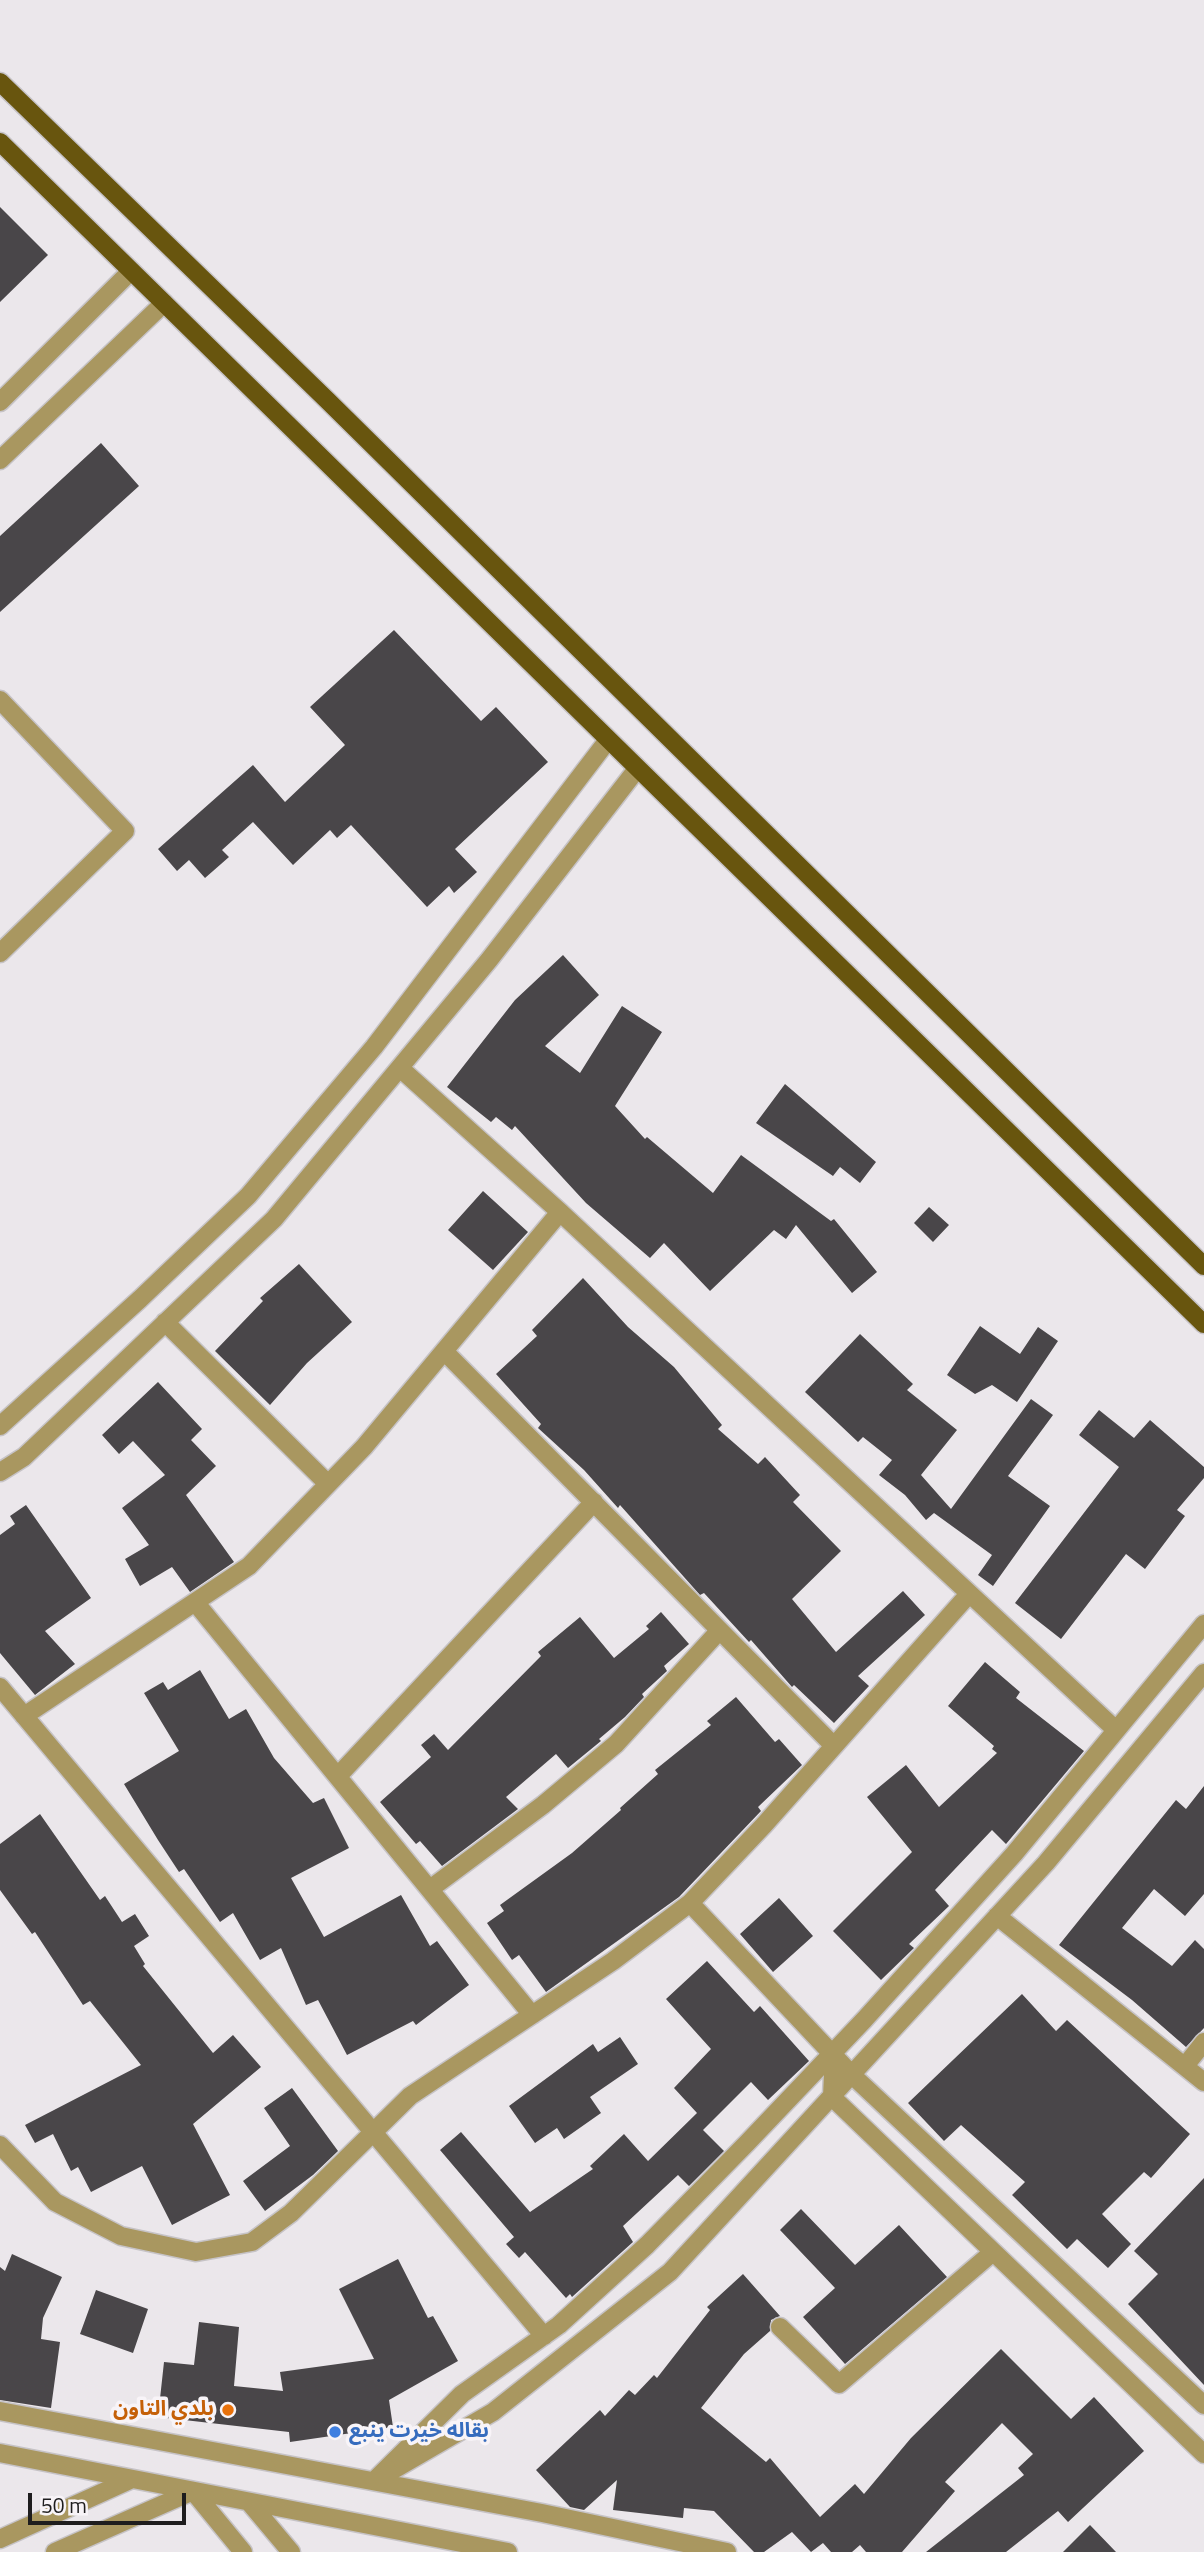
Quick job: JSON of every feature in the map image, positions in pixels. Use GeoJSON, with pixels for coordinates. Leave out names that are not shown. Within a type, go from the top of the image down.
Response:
{"type":"FeatureCollection","features":[{"type":"Feature","properties":{"kind":"main road"},"geometry":{"type":"LineString","coordinates":[[0,82],[348,421],[1204,1266]]}},
{"type":"Feature","properties":{"kind":"main road"},"geometry":{"type":"LineString","coordinates":[[0,142],[1204,1324]]}},
{"type":"Feature","properties":{"kind":"street"},"geometry":{"type":"LineString","coordinates":[[0,402],[131,271]]}},
{"type":"Feature","properties":{"kind":"street"},"geometry":{"type":"LineString","coordinates":[[0,460],[164,303]]}},
{"type":"Feature","properties":{"kind":"street"},"geometry":{"type":"LineString","coordinates":[[0,953],[125,831],[4,711]]}},
{"type":"Feature","properties":{"kind":"street"},"geometry":{"type":"LineString","coordinates":[[0,1426],[141,1299],[248,1196],[374,1047],[608,740]]}},
{"type":"Feature","properties":{"kind":"street"},"geometry":{"type":"LineString","coordinates":[[0,1472],[24,1457],[274,1219],[401,1069],[637,769]]}},
{"type":"Feature","properties":{"kind":"street"},"geometry":{"type":"LineString","coordinates":[[401,1069],[560,1212],[1116,1730]]}},
{"type":"Feature","properties":{"kind":"street"},"geometry":{"type":"LineString","coordinates":[[23,1716],[249,1566],[364,1447],[560,1212]]}},
{"type":"Feature","properties":{"kind":"street"},"geometry":{"type":"LineString","coordinates":[[165,1322],[328,1484]]}},
{"type":"Feature","properties":{"kind":"street"},"geometry":{"type":"LineString","coordinates":[[444,1350],[834,1746]]}},
{"type":"Feature","properties":{"kind":"street"},"geometry":{"type":"LineString","coordinates":[[338,1776],[594,1502]]}},
{"type":"Feature","properties":{"kind":"street"},"geometry":{"type":"LineString","coordinates":[[0,2145],[55,2202],[121,2235],[196,2252],[252,2242],[291,2213],[410,2096],[613,1961],[690,1903],[969,1594]]}},
{"type":"Feature","properties":{"kind":"street"},"geometry":{"type":"LineString","coordinates":[[195,1602],[532,2015]]}},
{"type":"Feature","properties":{"kind":"street"},"geometry":{"type":"LineString","coordinates":[[374,2481],[462,2395],[544,2336],[647,2245],[834,2052],[1014,1854],[1204,1625]]}},
{"type":"Feature","properties":{"kind":"street"},"geometry":{"type":"LineString","coordinates":[[429,1889],[543,1805],[616,1744],[719,1631]]}},
{"type":"Feature","properties":{"kind":"street"},"geometry":{"type":"LineString","coordinates":[[374,2481],[494,2412],[670,2272],[997,1916],[1204,1674]]}},
{"type":"Feature","properties":{"kind":"street"},"geometry":{"type":"LineString","coordinates":[[0,1687],[544,2336]]}},
{"type":"Feature","properties":{"kind":"street"},"geometry":{"type":"LineString","coordinates":[[690,1903],[834,2052],[852,2075],[1204,2405]]}},
{"type":"Feature","properties":{"kind":"street"},"geometry":{"type":"LineString","coordinates":[[997,1916],[1204,2082]]}},
{"type":"Feature","properties":{"kind":"street"},"geometry":{"type":"LineString","coordinates":[[1185,2066],[1204,2042]]}},
{"type":"Feature","properties":{"kind":"street"},"geometry":{"type":"LineString","coordinates":[[834,2052],[832,2097],[1204,2454]]}},
{"type":"Feature","properties":{"kind":"street"},"geometry":{"type":"LineString","coordinates":[[780,2327],[839,2384],[993,2252]]}},
{"type":"Feature","properties":{"kind":"street"},"geometry":{"type":"LineString","coordinates":[[0,2411],[374,2481],[727,2552]]}},
{"type":"Feature","properties":{"kind":"street"},"geometry":{"type":"LineString","coordinates":[[0,2453],[508,2552]]}},
{"type":"Feature","properties":{"kind":"street"},"geometry":{"type":"LineString","coordinates":[[0,2539],[132,2479]]}},
{"type":"Feature","properties":{"kind":"street"},"geometry":{"type":"LineString","coordinates":[[55,2552],[193,2491]]}},
{"type":"Feature","properties":{"kind":"street"},"geometry":{"type":"LineString","coordinates":[[193,2491],[243,2552]]}},
{"type":"Feature","properties":{"kind":"street"},"geometry":{"type":"LineString","coordinates":[[249,2502],[291,2552]]}},
{"type":"Feature","properties":{"kind":"building"},"geometry":{"type":"Polygon","coordinates":[[[0,207],[48,255],[0,302],[0,207]]]}},
{"type":"Feature","properties":{"kind":"building"},"geometry":{"type":"Polygon","coordinates":[[[101,443],[139,486],[0,612],[0,536],[101,443]]]}},
{"type":"Feature","properties":{"kind":"building"},"geometry":{"type":"Polygon","coordinates":[[[394,630],[481,721],[496,707],[548,762],[455,849],[477,872],[454,893],[449,886],[427,907],[351,825],[337,838],[330,830],[293,865],[253,822],[222,850],[229,857],[205,878],[189,860],[177,871],[158,849],[253,765],[285,802],[345,745],[310,707],[394,630]]]}},
{"type":"Feature","properties":{"kind":"building"},"geometry":{"type":"Polygon","coordinates":[[[563,955],[599,995],[545,1046],[580,1073],[622,1006],[662,1032],[615,1106],[645,1139],[647,1137],[713,1193],[741,1155],[831,1221],[834,1219],[877,1272],[852,1293],[796,1225],[786,1239],[774,1230],[710,1291],[664,1243],[650,1258],[586,1203],[515,1126],[512,1130],[496,1117],[491,1122],[447,1087],[515,1000],[563,955]]]}},
{"type":"Feature","properties":{"kind":"building"},"geometry":{"type":"Polygon","coordinates":[[[785,1084],[876,1162],[860,1183],[840,1167],[833,1176],[756,1123],[785,1084]]]}},
{"type":"Feature","properties":{"kind":"building"},"geometry":{"type":"Polygon","coordinates":[[[483,1191],[528,1232],[493,1270],[448,1230],[483,1191]]]}},
{"type":"Feature","properties":{"kind":"building"},"geometry":{"type":"Polygon","coordinates":[[[929,1207],[949,1225],[933,1242],[914,1223],[929,1207]]]}},
{"type":"Feature","properties":{"kind":"building"},"geometry":{"type":"Polygon","coordinates":[[[299,1264],[352,1322],[307,1363],[270,1405],[215,1351],[263,1301],[260,1298],[299,1264]]]}},
{"type":"Feature","properties":{"kind":"building"},"geometry":{"type":"Polygon","coordinates":[[[583,1278],[628,1327],[674,1367],[722,1425],[718,1429],[758,1464],[765,1457],[800,1495],[793,1502],[841,1551],[792,1599],[836,1652],[903,1591],[925,1615],[858,1676],[869,1686],[834,1723],[794,1685],[792,1687],[751,1640],[749,1642],[704,1593],[700,1595],[620,1505],[618,1508],[584,1470],[538,1428],[541,1424],[496,1374],[537,1336],[532,1330],[583,1278]]]}},
{"type":"Feature","properties":{"kind":"building"},"geometry":{"type":"Polygon","coordinates":[[[980,1326],[1020,1354],[1038,1327],[1058,1341],[1017,1402],[992,1385],[975,1394],[947,1375],[980,1326]]]}},
{"type":"Feature","properties":{"kind":"building"},"geometry":{"type":"Polygon","coordinates":[[[860,1334],[913,1384],[907,1390],[957,1430],[921,1475],[951,1509],[1031,1399],[1053,1415],[1008,1476],[1050,1506],[993,1586],[978,1575],[992,1555],[934,1513],[926,1520],[905,1495],[879,1475],[892,1460],[863,1437],[858,1442],[805,1392],[860,1334]]]}},
{"type":"Feature","properties":{"kind":"building"},"geometry":{"type":"Polygon","coordinates":[[[158,1382],[202,1429],[191,1440],[216,1466],[186,1495],[234,1562],[190,1592],[172,1567],[140,1586],[125,1559],[149,1545],[122,1508],[165,1475],[133,1441],[119,1454],[102,1435],[158,1382]]]}},
{"type":"Feature","properties":{"kind":"building"},"geometry":{"type":"Polygon","coordinates":[[[1099,1410],[1134,1438],[1150,1420],[1204,1467],[1204,1478],[1177,1510],[1185,1516],[1145,1569],[1126,1554],[1061,1639],[1015,1603],[1119,1467],[1079,1435],[1099,1410]]]}},
{"type":"Feature","properties":{"kind":"building"},"geometry":{"type":"Polygon","coordinates":[[[26,1505],[91,1598],[45,1631],[75,1664],[35,1695],[0,1653],[0,1535],[15,1524],[10,1516],[26,1505]]]}},
{"type":"Feature","properties":{"kind":"building"},"geometry":{"type":"Polygon","coordinates":[[[661,1612],[689,1644],[664,1666],[667,1671],[642,1694],[644,1697],[625,1717],[599,1739],[601,1741],[568,1768],[556,1754],[506,1797],[518,1809],[442,1866],[420,1841],[416,1844],[380,1802],[431,1757],[421,1745],[434,1734],[448,1750],[541,1656],[538,1652],[580,1617],[614,1658],[649,1629],[646,1626],[661,1612]]]}},
{"type":"Feature","properties":{"kind":"building"},"geometry":{"type":"Polygon","coordinates":[[[985,1662],[1020,1692],[1016,1698],[1084,1751],[1006,1844],[992,1830],[935,1890],[949,1906],[909,1944],[914,1948],[881,1980],[833,1931],[912,1852],[867,1797],[906,1765],[939,1807],[997,1753],[992,1749],[994,1746],[948,1706],[985,1662]]]}},
{"type":"Feature","properties":{"kind":"building"},"geometry":{"type":"Polygon","coordinates":[[[200,1670],[229,1719],[246,1709],[274,1758],[313,1803],[324,1798],[349,1848],[291,1878],[324,1937],[401,1895],[430,1946],[437,1941],[469,1985],[416,2025],[413,2021],[347,2055],[318,2000],[306,2005],[281,1948],[260,1960],[233,1913],[220,1922],[184,1869],[179,1872],[158,1840],[124,1784],[179,1751],[144,1693],[163,1682],[168,1690],[200,1670]]]}},
{"type":"Feature","properties":{"kind":"building"},"geometry":{"type":"Polygon","coordinates":[[[736,1697],[775,1742],[779,1739],[802,1765],[758,1807],[761,1811],[679,1897],[546,1992],[519,1955],[512,1960],[487,1923],[504,1911],[500,1905],[572,1853],[621,1810],[620,1808],[658,1774],[655,1770],[711,1725],[707,1721],[736,1697]]]}},
{"type":"Feature","properties":{"kind":"building"},"geometry":{"type":"Polygon","coordinates":[[[1204,1786],[1204,1894],[1185,1916],[1154,1889],[1122,1928],[1172,1966],[1195,1940],[1204,1949],[1204,2028],[1186,2047],[1132,2000],[1059,1945],[1176,1800],[1186,1809],[1204,1786]]]}},
{"type":"Feature","properties":{"kind":"building"},"geometry":{"type":"Polygon","coordinates":[[[40,1814],[100,1900],[105,1896],[122,1922],[135,1914],[149,1936],[134,1946],[145,1964],[143,1966],[213,2053],[233,2035],[261,2067],[193,2124],[230,2195],[172,2225],[142,2166],[91,2192],[78,2167],[71,2171],[53,2134],[35,2143],[25,2125],[141,2065],[90,2001],[83,2005],[35,1932],[32,1934],[0,1890],[0,1844],[40,1814]]]}},
{"type":"Feature","properties":{"kind":"building"},"geometry":{"type":"Polygon","coordinates":[[[779,1898],[813,1936],[773,1972],[740,1934],[779,1898]]]}},
{"type":"Feature","properties":{"kind":"building"},"geometry":{"type":"Polygon","coordinates":[[[707,1961],[754,2012],[760,2006],[809,2061],[768,2100],[751,2082],[703,2130],[724,2151],[689,2186],[678,2175],[623,2226],[633,2242],[572,2297],[570,2294],[566,2298],[525,2252],[519,2258],[506,2244],[514,2237],[440,2150],[461,2132],[530,2212],[593,2169],[590,2166],[624,2134],[648,2161],[697,2113],[674,2088],[711,2049],[666,1999],[707,1961]]]}},
{"type":"Feature","properties":{"kind":"building"},"geometry":{"type":"Polygon","coordinates":[[[1022,1994],[1056,2031],[1067,2020],[1190,2134],[1151,2178],[1144,2172],[1102,2214],[1131,2244],[1108,2268],[1077,2239],[1067,2249],[1012,2195],[1025,2182],[961,2125],[944,2141],[908,2103],[1022,1994]]]}},
{"type":"Feature","properties":{"kind":"building"},"geometry":{"type":"Polygon","coordinates":[[[620,2037],[638,2064],[590,2097],[601,2113],[564,2139],[557,2128],[535,2143],[509,2106],[593,2044],[598,2052],[620,2037]]]}},
{"type":"Feature","properties":{"kind":"building"},"geometry":{"type":"Polygon","coordinates":[[[292,2088],[338,2151],[313,2175],[265,2211],[243,2181],[290,2146],[264,2108],[292,2088]]]}},
{"type":"Feature","properties":{"kind":"building"},"geometry":{"type":"Polygon","coordinates":[[[1204,2178],[1204,2385],[1128,2304],[1158,2274],[1134,2251],[1204,2178]]]}},
{"type":"Feature","properties":{"kind":"building"},"geometry":{"type":"Polygon","coordinates":[[[801,2209],[855,2265],[899,2225],[947,2277],[845,2364],[803,2317],[835,2288],[780,2230],[801,2209]]]}},
{"type":"Feature","properties":{"kind":"building"},"geometry":{"type":"Polygon","coordinates":[[[12,2254],[62,2277],[43,2318],[41,2339],[60,2342],[51,2408],[0,2400],[0,2267],[5,2271],[12,2254]]]}},
{"type":"Feature","properties":{"kind":"building"},"geometry":{"type":"Polygon","coordinates":[[[398,2259],[428,2318],[433,2316],[458,2361],[389,2400],[393,2427],[290,2442],[289,2432],[158,2417],[164,2362],[194,2365],[199,2322],[239,2327],[234,2386],[283,2391],[280,2372],[374,2359],[339,2289],[398,2259]]]}},
{"type":"Feature","properties":{"kind":"building"},"geometry":{"type":"Polygon","coordinates":[[[743,2274],[780,2316],[771,2320],[770,2331],[744,2354],[701,2408],[766,2462],[770,2458],[820,2517],[855,2484],[864,2494],[911,2438],[1001,2349],[1071,2419],[1094,2397],[1144,2451],[1068,2522],[1058,2511],[1006,2552],[926,2552],[1024,2475],[1018,2468],[1033,2454],[1002,2423],[945,2482],[955,2491],[902,2552],[866,2552],[860,2545],[852,2552],[831,2552],[823,2543],[811,2552],[792,2532],[764,2552],[754,2552],[714,2511],[684,2508],[683,2518],[613,2510],[617,2480],[584,2510],[570,2507],[536,2470],[600,2410],[605,2416],[629,2390],[635,2395],[654,2375],[657,2378],[710,2310],[707,2307],[743,2274]]]}},
{"type":"Feature","properties":{"kind":"building"},"geometry":{"type":"Polygon","coordinates":[[[96,2290],[148,2309],[133,2353],[80,2334],[96,2290]]]}},
{"type":"Feature","properties":{"kind":"building"},"geometry":{"type":"Polygon","coordinates":[[[1090,2525],[1116,2552],[1063,2552],[1090,2525]]]}},
{"type":"Feature","properties":{"kind":"place","name":"بلدي التاون"},"geometry":{"type":"Point","coordinates":[228,2410]}},
{"type":"Feature","properties":{"kind":"place","name":"بقاله خيرت ينبع"},"geometry":{"type":"Point","coordinates":[335,2432]}}]}
